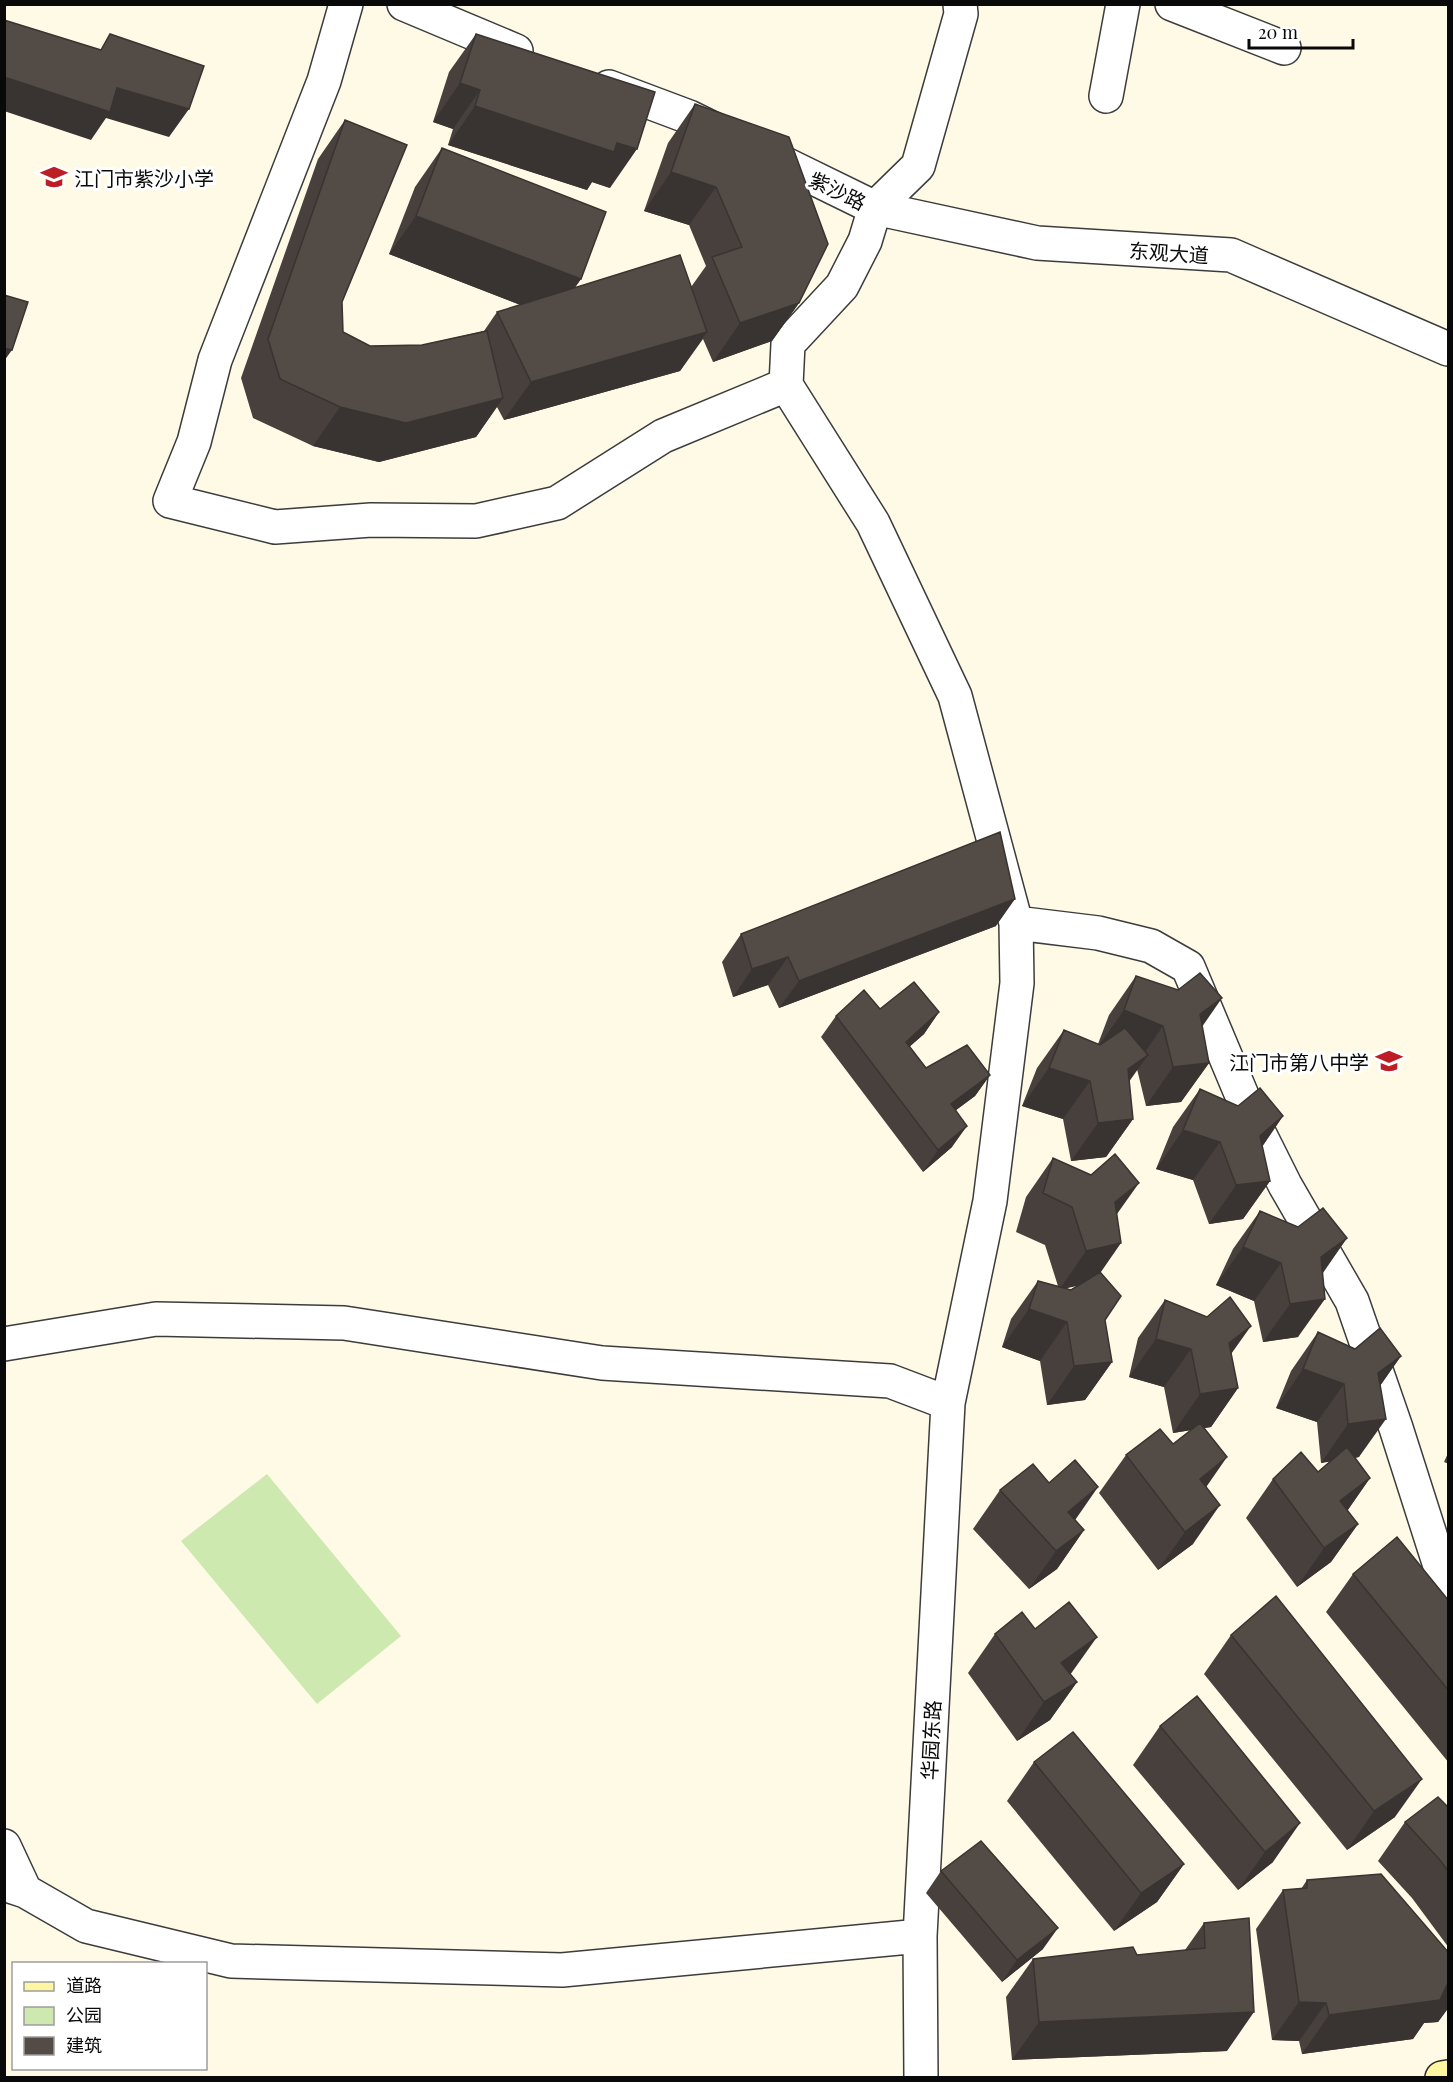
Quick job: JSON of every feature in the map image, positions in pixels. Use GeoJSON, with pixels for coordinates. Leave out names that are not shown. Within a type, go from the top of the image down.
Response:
{"type":"FeatureCollection","features":[{"type":"Feature","properties":{"kind":"main road"},"geometry":{"type":"LineString","coordinates":[[1442,2078],[1449,2077]]}},
{"type":"Feature","properties":{"kind":"street"},"geometry":{"type":"LineString","coordinates":[[346,4],[324,81],[215,360],[194,442],[170,501],[275,527],[371,520],[476,521],[557,503],[663,436],[786,386],[788,344],[842,286],[865,241],[875,208],[918,166],[961,14],[960,4]]}},
{"type":"Feature","properties":{"kind":"street"},"geometry":{"type":"LineString","coordinates":[[404,4],[538,60]]}},
{"type":"Feature","properties":{"kind":"street"},"geometry":{"type":"LineString","coordinates":[[1106,96],[1123,4]]}},
{"type":"Feature","properties":{"kind":"street"},"geometry":{"type":"LineString","coordinates":[[1172,4],[1284,48]]}},
{"type":"Feature","properties":{"kind":"street","name":"紫沙路"},"geometry":{"type":"LineString","coordinates":[[582,76],[689,117],[875,208]]}},
{"type":"Feature","properties":{"kind":"street","name":"东观大道"},"geometry":{"type":"LineString","coordinates":[[875,208],[1036,243],[1231,255],[1449,349]]}},
{"type":"Feature","properties":{"kind":"street","name":"华园东路"},"geometry":{"type":"LineString","coordinates":[[786,386],[873,523],[955,696],[1016,923],[1017,983],[990,1201],[948,1403],[920,1936],[921,2078]]}},
{"type":"Feature","properties":{"kind":"street"},"geometry":{"type":"LineString","coordinates":[[1016,923],[1098,933],[1151,946],[1188,967],[1251,1117],[1285,1185],[1352,1301],[1449,1591]]}},
{"type":"Feature","properties":{"kind":"street"},"geometry":{"type":"LineString","coordinates":[[4,1344],[156,1319],[344,1323],[602,1364],[890,1381],[948,1403]]}},
{"type":"Feature","properties":{"kind":"street"},"geometry":{"type":"LineString","coordinates":[[4,1846],[15,1888],[86,1926],[231,1961],[562,1970],[920,1936]]}},
{"type":"Feature","properties":{"kind":"green space"},"geometry":{"type":"Polygon","coordinates":[[[267,1474],[401,1636],[317,1704],[181,1541],[267,1474]]]}},
{"type":"Feature","properties":{"kind":"building"},"geometry":{"type":"Polygon","coordinates":[[[4,20],[101,50],[110,34],[204,66],[189,109],[117,88],[110,112],[4,77],[4,20]]]}},
{"type":"Feature","properties":{"kind":"building"},"geometry":{"type":"Polygon","coordinates":[[[476,34],[655,92],[637,149],[617,143],[614,152],[475,106],[480,90],[460,83],[476,34]]]}},
{"type":"Feature","properties":{"kind":"building"},"geometry":{"type":"Polygon","coordinates":[[[695,104],[789,137],[828,244],[799,303],[740,323],[712,257],[742,247],[716,187],[671,172],[695,104]]]}},
{"type":"Feature","properties":{"kind":"building"},"geometry":{"type":"Polygon","coordinates":[[[345,120],[407,145],[342,302],[343,332],[370,346],[422,345],[487,331],[503,398],[406,423],[340,407],[280,379],[268,339],[345,120]]]}},
{"type":"Feature","properties":{"kind":"building"},"geometry":{"type":"Polygon","coordinates":[[[442,148],[606,212],[581,279],[416,216],[442,148]]]}},
{"type":"Feature","properties":{"kind":"building"},"geometry":{"type":"Polygon","coordinates":[[[680,255],[707,332],[531,382],[497,312],[680,255]]]}},
{"type":"Feature","properties":{"kind":"building"},"geometry":{"type":"Polygon","coordinates":[[[4,295],[28,302],[12,350],[4,348],[4,295]]]}},
{"type":"Feature","properties":{"kind":"building"},"geometry":{"type":"Polygon","coordinates":[[[1000,832],[1015,899],[799,981],[788,957],[752,969],[741,934],[1000,832]]]}},
{"type":"Feature","properties":{"kind":"building"},"geometry":{"type":"Polygon","coordinates":[[[1200,973],[1222,998],[1200,1014],[1209,1063],[1173,1067],[1163,1026],[1124,1010],[1136,976],[1178,990],[1200,973]]]}},
{"type":"Feature","properties":{"kind":"building"},"geometry":{"type":"Polygon","coordinates":[[[914,982],[939,1012],[906,1042],[926,1068],[967,1045],[990,1075],[951,1104],[967,1126],[938,1150],[836,1016],[864,990],[880,1009],[914,982]]]}},
{"type":"Feature","properties":{"kind":"building"},"geometry":{"type":"Polygon","coordinates":[[[1125,1028],[1148,1055],[1128,1069],[1133,1119],[1098,1123],[1090,1081],[1049,1068],[1064,1030],[1100,1045],[1125,1028]]]}},
{"type":"Feature","properties":{"kind":"building"},"geometry":{"type":"Polygon","coordinates":[[[1260,1088],[1283,1116],[1260,1136],[1270,1181],[1236,1185],[1220,1142],[1183,1130],[1200,1089],[1238,1106],[1260,1088]]]}},
{"type":"Feature","properties":{"kind":"building"},"geometry":{"type":"Polygon","coordinates":[[[1115,1154],[1139,1183],[1115,1202],[1121,1243],[1086,1251],[1072,1207],[1043,1193],[1053,1158],[1091,1175],[1115,1154]]]}},
{"type":"Feature","properties":{"kind":"building"},"geometry":{"type":"Polygon","coordinates":[[[1323,1208],[1347,1238],[1321,1257],[1325,1299],[1290,1304],[1281,1263],[1243,1247],[1260,1211],[1298,1227],[1323,1208]]]}},
{"type":"Feature","properties":{"kind":"building"},"geometry":{"type":"Polygon","coordinates":[[[1100,1272],[1121,1296],[1105,1320],[1112,1362],[1074,1366],[1067,1322],[1029,1309],[1038,1281],[1071,1290],[1100,1272]]]}},
{"type":"Feature","properties":{"kind":"building"},"geometry":{"type":"Polygon","coordinates":[[[1230,1297],[1251,1326],[1229,1343],[1238,1388],[1200,1394],[1191,1349],[1156,1339],[1165,1300],[1207,1317],[1230,1297]]]}},
{"type":"Feature","properties":{"kind":"building"},"geometry":{"type":"Polygon","coordinates":[[[1380,1328],[1401,1356],[1378,1373],[1386,1419],[1348,1424],[1344,1384],[1303,1369],[1318,1332],[1355,1349],[1380,1328]]]}},
{"type":"Feature","properties":{"kind":"building"},"geometry":{"type":"Polygon","coordinates":[[[1200,1423],[1227,1457],[1200,1479],[1220,1505],[1185,1532],[1126,1455],[1160,1429],[1173,1444],[1200,1423]]]}},
{"type":"Feature","properties":{"kind":"building"},"geometry":{"type":"Polygon","coordinates":[[[1347,1447],[1370,1478],[1340,1501],[1358,1524],[1324,1548],[1273,1479],[1301,1452],[1318,1472],[1347,1447]]]}},
{"type":"Feature","properties":{"kind":"building"},"geometry":{"type":"Polygon","coordinates":[[[1075,1460],[1098,1487],[1068,1512],[1084,1530],[1056,1551],[1000,1490],[1033,1464],[1049,1483],[1075,1460]]]}},
{"type":"Feature","properties":{"kind":"building"},"geometry":{"type":"Polygon","coordinates":[[[1397,1537],[1449,1601],[1449,1691],[1353,1574],[1397,1537]]]}},
{"type":"Feature","properties":{"kind":"building"},"geometry":{"type":"Polygon","coordinates":[[[1276,1596],[1422,1779],[1374,1811],[1231,1635],[1276,1596]]]}},
{"type":"Feature","properties":{"kind":"building"},"geometry":{"type":"Polygon","coordinates":[[[1069,1602],[1097,1637],[1061,1663],[1077,1682],[1044,1702],[995,1634],[1022,1612],[1035,1629],[1069,1602]]]}},
{"type":"Feature","properties":{"kind":"building"},"geometry":{"type":"Polygon","coordinates":[[[1197,1696],[1300,1823],[1265,1852],[1160,1726],[1197,1696]]]}},
{"type":"Feature","properties":{"kind":"building"},"geometry":{"type":"Polygon","coordinates":[[[1073,1732],[1184,1864],[1141,1893],[1034,1762],[1073,1732]]]}},
{"type":"Feature","properties":{"kind":"building"},"geometry":{"type":"Polygon","coordinates":[[[1438,1797],[1449,1808],[1449,1872],[1405,1822],[1438,1797]]]}},
{"type":"Feature","properties":{"kind":"building"},"geometry":{"type":"Polygon","coordinates":[[[981,1841],[1058,1928],[1017,1960],[941,1871],[981,1841]]]}},
{"type":"Feature","properties":{"kind":"building"},"geometry":{"type":"Polygon","coordinates":[[[1381,1874],[1449,1953],[1449,1985],[1440,2000],[1329,2015],[1326,2003],[1299,2002],[1283,1890],[1307,1888],[1307,1880],[1381,1874]]]}},
{"type":"Feature","properties":{"kind":"building"},"geometry":{"type":"Polygon","coordinates":[[[1249,1918],[1254,2012],[1039,2022],[1033,1959],[1133,1947],[1137,1955],[1205,1948],[1204,1923],[1249,1918]]]}},
{"type":"Feature","properties":{"kind":"place","name":"江门市紫沙小学"},"geometry":{"type":"Point","coordinates":[54,177]}},
{"type":"Feature","properties":{"kind":"place","name":"江门市第八中学"},"geometry":{"type":"Point","coordinates":[1389,1061]}}]}
